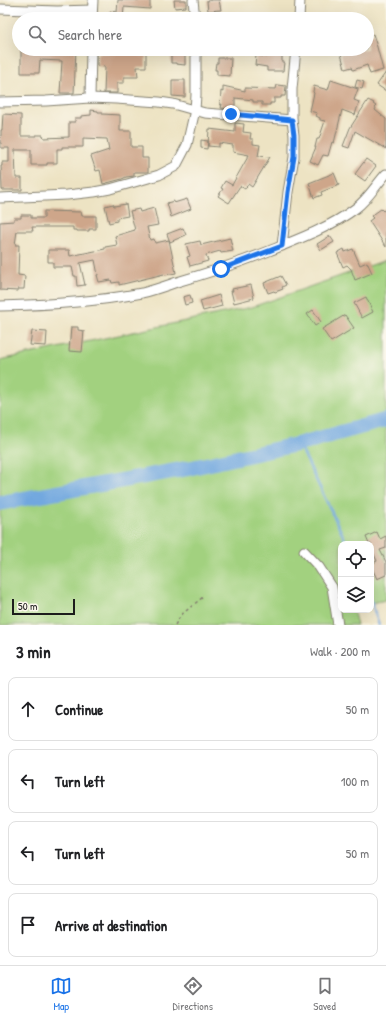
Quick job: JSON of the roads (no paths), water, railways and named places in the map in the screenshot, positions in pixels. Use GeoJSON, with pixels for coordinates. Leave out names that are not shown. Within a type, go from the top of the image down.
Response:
{"type":"FeatureCollection","features":[{"type":"Feature","properties":{"kind":"street"},"geometry":{"type":"LineString","coordinates":[[92,12],[93,0]]}},
{"type":"Feature","properties":{"kind":"street"},"geometry":{"type":"LineString","coordinates":[[193,0],[194,12]]}},
{"type":"Feature","properties":{"kind":"street"},"geometry":{"type":"LineString","coordinates":[[299,12],[300,0]]}},
{"type":"Feature","properties":{"kind":"street"},"geometry":{"type":"LineString","coordinates":[[0,9],[69,12]]}},
{"type":"Feature","properties":{"kind":"street"},"geometry":{"type":"LineString","coordinates":[[90,98],[91,56]]}},
{"type":"Feature","properties":{"kind":"street"},"geometry":{"type":"LineString","coordinates":[[0,198],[67,195],[94,192],[159,175],[176,166],[187,145],[195,110],[196,56]]}},
{"type":"Feature","properties":{"kind":"street"},"geometry":{"type":"LineString","coordinates":[[282,246],[288,192],[294,157],[292,89],[295,56]]}},
{"type":"Feature","properties":{"kind":"street"},"geometry":{"type":"LineString","coordinates":[[0,102],[90,98],[116,99],[173,104],[205,113],[292,120]]}},
{"type":"Feature","properties":{"kind":"street"},"geometry":{"type":"LineString","coordinates":[[0,306],[27,306],[106,299],[143,292],[234,264],[282,246],[329,225],[348,214],[358,206],[386,174]]}},
{"type":"Feature","properties":{"kind":"street"},"geometry":{"type":"LineString","coordinates":[[304,551],[319,567],[332,587],[338,625]]}},
{"type":"Feature","properties":{"kind":"waterway"},"geometry":{"type":"LineString","coordinates":[[0,503],[190,468],[299,444],[386,420]]}},
{"type":"Feature","properties":{"kind":"waterway"},"geometry":{"type":"LineString","coordinates":[[299,444],[346,541]]}},
{"type":"Feature","properties":{"kind":"waterway"},"geometry":{"type":"LineString","coordinates":[[374,610],[379,625]]}}]}
